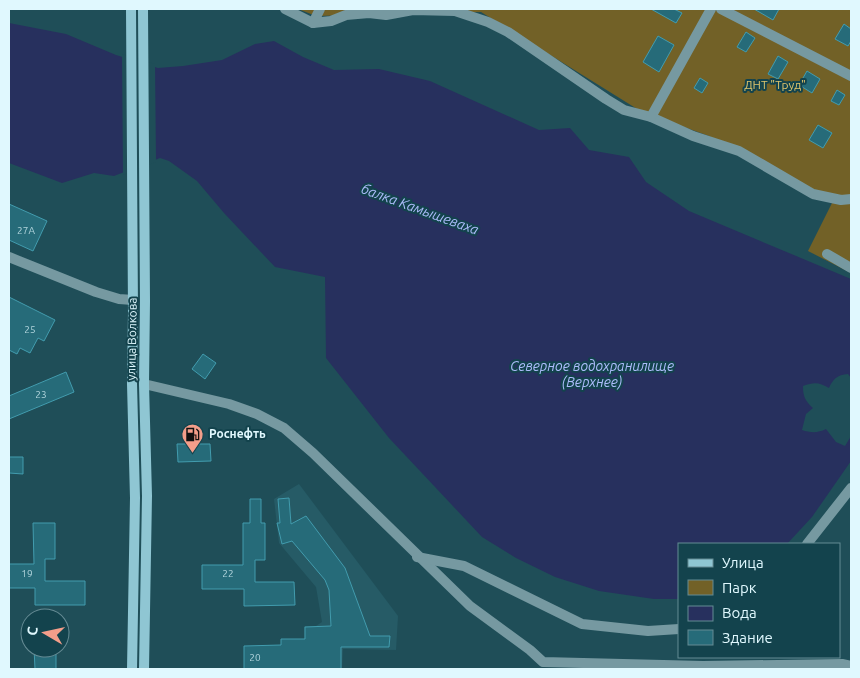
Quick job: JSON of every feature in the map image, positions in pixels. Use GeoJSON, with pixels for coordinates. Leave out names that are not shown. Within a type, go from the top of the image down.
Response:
{"type":"FeatureCollection","features":[{"type":"Feature","properties":{"kind":"main road","name":"улица Волкова"},"geometry":{"type":"LineString","coordinates":[[131,9],[134,498],[132,669]]}},
{"type":"Feature","properties":{"kind":"main road","name":"улица Волкова"},"geometry":{"type":"LineString","coordinates":[[143,9],[144,384],[147,496],[144,669]]}},
{"type":"Feature","properties":{"kind":"street"},"geometry":{"type":"LineString","coordinates":[[284,9],[313,23],[331,21],[346,15],[369,13],[386,15],[413,10],[454,11],[488,22],[508,32],[624,110],[651,118],[694,136],[739,151],[813,194],[841,200],[851,199]]}},
{"type":"Feature","properties":{"kind":"street"},"geometry":{"type":"LineString","coordinates":[[313,23],[320,9]]}},
{"type":"Feature","properties":{"kind":"street"},"geometry":{"type":"LineString","coordinates":[[651,118],[711,9]]}},
{"type":"Feature","properties":{"kind":"street"},"geometry":{"type":"LineString","coordinates":[[721,9],[851,76]]}},
{"type":"Feature","properties":{"kind":"street"},"geometry":{"type":"LineString","coordinates":[[827,254],[851,268]]}},
{"type":"Feature","properties":{"kind":"street","name":"улица Волкова"},"geometry":{"type":"LineString","coordinates":[[9,257],[119,300],[133,300]]}},
{"type":"Feature","properties":{"kind":"street"},"geometry":{"type":"LineString","coordinates":[[144,384],[229,404],[257,414],[284,428],[313,453],[470,606],[530,650],[543,662],[694,666],[842,664],[851,666]]}},
{"type":"Feature","properties":{"kind":"street"},"geometry":{"type":"LineString","coordinates":[[808,543],[851,488]]}},
{"type":"Feature","properties":{"kind":"street"},"geometry":{"type":"LineString","coordinates":[[417,556],[464,566],[582,624],[648,631],[678,629]]}},
{"type":"Feature","properties":{"kind":"shaded area"},"geometry":{"type":"Polygon","coordinates":[[[299,484],[398,616],[396,650],[343,649],[342,669],[305,669],[304,626],[316,626],[322,622],[316,587],[279,543],[274,499],[299,484]]]}},
{"type":"Feature","properties":{"kind":"green space","name":"ДНТ \"Труд\""},"geometry":{"type":"Polygon","coordinates":[[[298,9],[851,9],[851,273],[808,251],[833,201],[709,136],[642,112],[481,12],[316,16],[298,9]]]}},
{"type":"Feature","properties":{"kind":"water","name":"Северное водохранилище (Верхнее)"},"geometry":{"type":"Polygon","coordinates":[[[9,23],[66,34],[116,55],[158,68],[222,60],[255,44],[274,41],[303,57],[334,70],[379,69],[430,81],[539,130],[570,128],[589,150],[629,157],[646,182],[689,211],[851,279],[851,378],[848,374],[838,376],[829,388],[816,383],[803,386],[805,398],[813,408],[806,414],[802,430],[814,432],[826,429],[836,442],[845,446],[851,436],[851,461],[812,517],[788,543],[678,543],[678,599],[654,599],[599,591],[555,577],[516,558],[482,537],[389,438],[326,358],[325,277],[275,267],[197,181],[169,161],[160,158],[114,176],[94,173],[62,183],[9,163],[9,23]]]}},
{"type":"Feature","properties":{"kind":"pier"},"geometry":{"type":"Polygon","coordinates":[[[122,54],[155,64],[156,162],[123,175],[122,54]]]}},
{"type":"Feature","properties":{"kind":"building"},"geometry":{"type":"Polygon","coordinates":[[[651,9],[674,9],[682,13],[676,23],[651,9]]]}},
{"type":"Feature","properties":{"kind":"building"},"geometry":{"type":"Polygon","coordinates":[[[754,9],[779,9],[773,20],[754,9]]]}},
{"type":"Feature","properties":{"kind":"building"},"geometry":{"type":"Polygon","coordinates":[[[844,24],[851,29],[851,41],[848,46],[835,39],[844,24]]]}},
{"type":"Feature","properties":{"kind":"building"},"geometry":{"type":"Polygon","coordinates":[[[746,32],[755,38],[746,52],[737,47],[746,32]]]}},
{"type":"Feature","properties":{"kind":"building"},"geometry":{"type":"Polygon","coordinates":[[[658,36],[674,45],[659,72],[643,62],[658,36]]]}},
{"type":"Feature","properties":{"kind":"building"},"geometry":{"type":"Polygon","coordinates":[[[778,56],[788,62],[778,79],[768,74],[778,56]]]}},
{"type":"Feature","properties":{"kind":"building"},"geometry":{"type":"Polygon","coordinates":[[[807,71],[820,79],[812,93],[799,85],[807,71]]]}},
{"type":"Feature","properties":{"kind":"building"},"geometry":{"type":"Polygon","coordinates":[[[700,78],[708,83],[702,93],[694,88],[700,78]]]}},
{"type":"Feature","properties":{"kind":"building"},"geometry":{"type":"Polygon","coordinates":[[[837,90],[845,95],[839,105],[831,101],[837,90]]]}},
{"type":"Feature","properties":{"kind":"building"},"geometry":{"type":"Polygon","coordinates":[[[818,125],[832,133],[823,148],[809,140],[818,125]]]}},
{"type":"Feature","properties":{"kind":"building"},"geometry":{"type":"Polygon","coordinates":[[[9,204],[47,221],[33,251],[9,240],[9,204]]]}},
{"type":"Feature","properties":{"kind":"building"},"geometry":{"type":"Polygon","coordinates":[[[9,297],[55,320],[44,341],[38,338],[30,353],[20,348],[17,354],[9,350],[9,297]]]}},
{"type":"Feature","properties":{"kind":"building"},"geometry":{"type":"Polygon","coordinates":[[[203,354],[216,363],[205,379],[192,369],[203,354]]]}},
{"type":"Feature","properties":{"kind":"building"},"geometry":{"type":"Polygon","coordinates":[[[66,372],[74,392],[9,419],[9,396],[66,372]]]}},
{"type":"Feature","properties":{"kind":"building"},"geometry":{"type":"Polygon","coordinates":[[[177,444],[210,444],[211,461],[178,462],[177,444]]]}},
{"type":"Feature","properties":{"kind":"building"},"geometry":{"type":"Polygon","coordinates":[[[9,457],[23,457],[23,474],[9,473],[9,457]]]}},
{"type":"Feature","properties":{"kind":"building"},"geometry":{"type":"Polygon","coordinates":[[[289,498],[291,524],[306,516],[345,568],[370,636],[390,636],[389,647],[341,647],[341,669],[244,669],[244,646],[281,645],[281,639],[305,639],[305,627],[331,626],[329,590],[325,580],[292,541],[282,544],[277,523],[280,523],[278,499],[289,498]]]}},
{"type":"Feature","properties":{"kind":"building"},"geometry":{"type":"Polygon","coordinates":[[[250,499],[261,499],[261,523],[265,523],[265,560],[255,560],[255,582],[294,582],[295,605],[244,606],[244,589],[202,589],[202,565],[243,565],[243,523],[250,523],[250,499]]]}},
{"type":"Feature","properties":{"kind":"building"},"geometry":{"type":"Polygon","coordinates":[[[33,523],[55,523],[55,559],[45,559],[45,581],[85,581],[85,605],[35,605],[35,588],[9,588],[9,564],[34,564],[33,523]]]}},
{"type":"Feature","properties":{"kind":"building"},"geometry":{"type":"Polygon","coordinates":[[[34,658],[56,658],[56,669],[35,669],[34,658]]]}},
{"type":"Feature","properties":{"kind":"place","name":"Роснефть"},"geometry":{"type":"Point","coordinates":[193,453]}},
{"type":"Feature","properties":{"kind":"water label","name":"балка Камышеваха"},"geometry":{"type":"Point","coordinates":[420,209]}}]}
